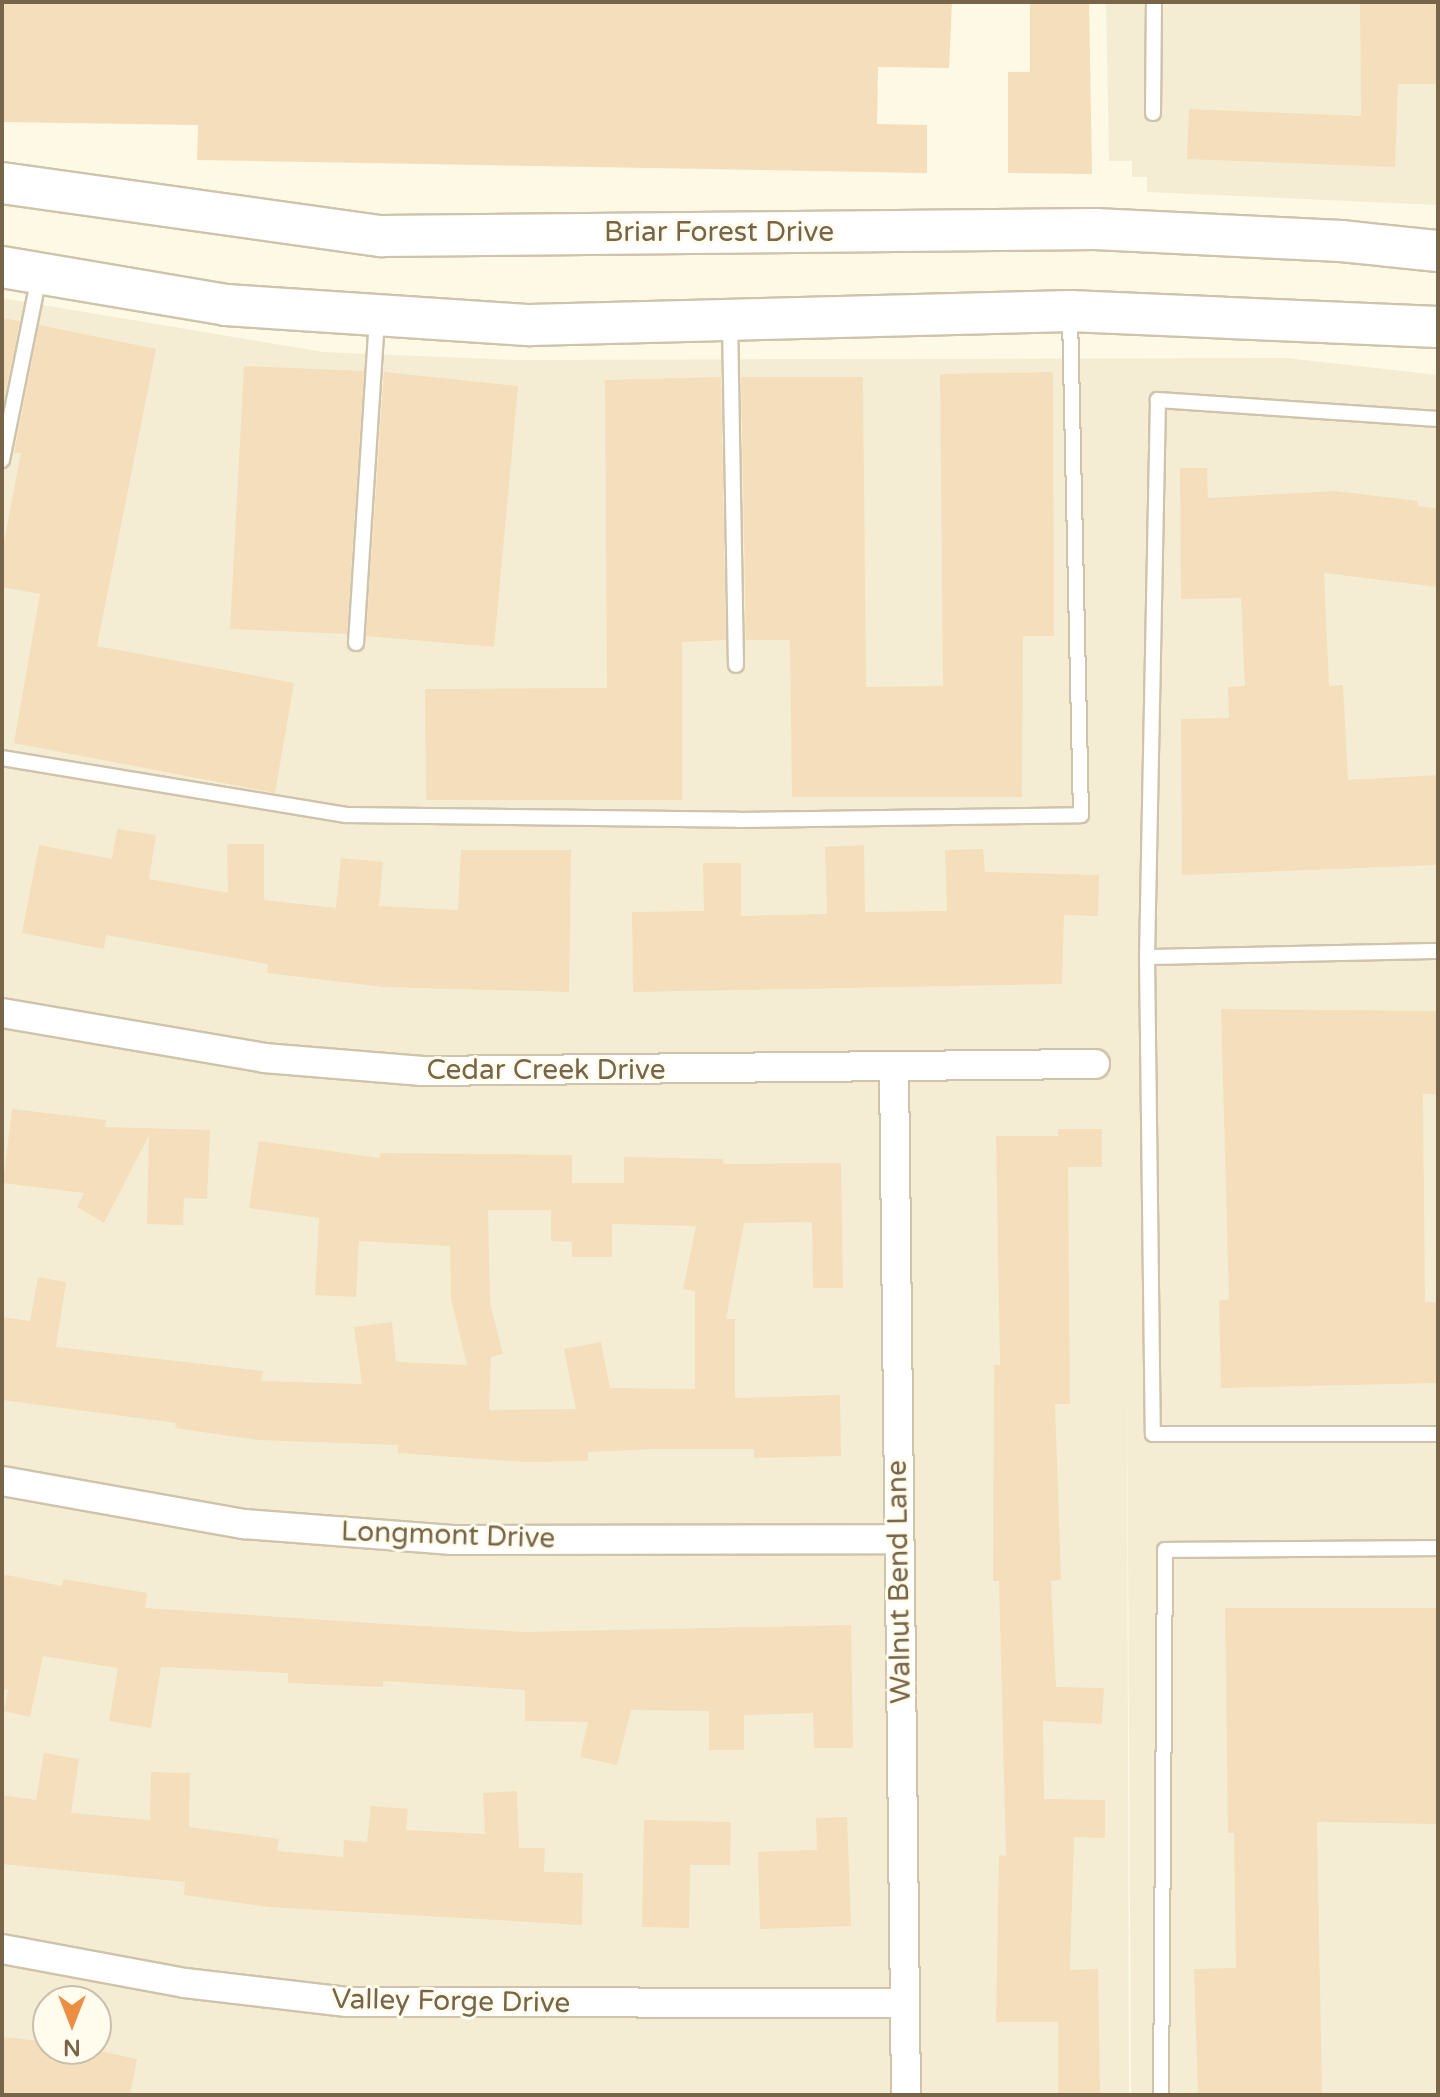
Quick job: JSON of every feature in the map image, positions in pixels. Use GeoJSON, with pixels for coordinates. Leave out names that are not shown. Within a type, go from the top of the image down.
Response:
{"type":"FeatureCollection","features":[{"type":"Feature","properties":{"kind":"main road","name":"Briar Forest Drive"},"geometry":{"type":"LineString","coordinates":[[2,183],[381,236],[1095,229],[1341,241],[1438,251]]}},
{"type":"Feature","properties":{"kind":"main road"},"geometry":{"type":"LineString","coordinates":[[21,270],[226,305],[545,326],[1070,311],[1438,327]]}},
{"type":"Feature","properties":{"kind":"street","name":"Cedar Creek Drive"},"geometry":{"type":"LineString","coordinates":[[2,1013],[264,1058],[422,1071],[894,1069],[1095,1064]]}},
{"type":"Feature","properties":{"kind":"street","name":"Walnut Bend Lane"},"geometry":{"type":"LineString","coordinates":[[894,1069],[906,2095]]}},
{"type":"Feature","properties":{"kind":"street","name":"Longmont Drive"},"geometry":{"type":"LineString","coordinates":[[2,1481],[244,1524],[452,1540],[898,1539]]}},
{"type":"Feature","properties":{"kind":"street","name":"Valley Forge Drive"},"geometry":{"type":"LineString","coordinates":[[2,1949],[185,1983],[347,2002],[905,2003]]}},
{"type":"Feature","properties":{"kind":"lane"},"geometry":{"type":"LineString","coordinates":[[1153,113],[1154,2]]}},
{"type":"Feature","properties":{"kind":"lane"},"geometry":{"type":"LineString","coordinates":[[2,460],[21,270]]}},
{"type":"Feature","properties":{"kind":"lane"},"geometry":{"type":"LineString","coordinates":[[2,758],[345,815],[739,820],[1081,815],[1070,311]]}},
{"type":"Feature","properties":{"kind":"lane"},"geometry":{"type":"LineString","coordinates":[[356,643],[377,317]]}},
{"type":"Feature","properties":{"kind":"lane"},"geometry":{"type":"LineString","coordinates":[[730,321],[736,665]]}},
{"type":"Feature","properties":{"kind":"lane"},"geometry":{"type":"LineString","coordinates":[[1438,419],[1158,400],[1147,957],[1153,1434],[1438,1434]]}},
{"type":"Feature","properties":{"kind":"lane"},"geometry":{"type":"LineString","coordinates":[[1147,957],[1438,951]]}},
{"type":"Feature","properties":{"kind":"lane"},"geometry":{"type":"LineString","coordinates":[[1161,2095],[1165,1550],[1438,1548]]}},
{"type":"Feature","properties":{"kind":"shaded area"},"geometry":{"type":"Polygon","coordinates":[[[1106,2],[1438,2],[1438,205],[1147,192],[1147,177],[1132,177],[1132,161],[1109,161],[1106,2]]]}},
{"type":"Feature","properties":{"kind":"shaded area"},"geometry":{"type":"Polygon","coordinates":[[[2,298],[323,352],[517,360],[1286,358],[1438,375],[1438,2095],[1131,2095],[1127,1372],[1129,2095],[2,2095],[2,298]]]}},
{"type":"Feature","properties":{"kind":"building"},"geometry":{"type":"Polygon","coordinates":[[[2,2],[952,2],[949,68],[878,67],[877,124],[927,125],[927,173],[197,160],[198,125],[2,122],[2,2]]]}},
{"type":"Feature","properties":{"kind":"building"},"geometry":{"type":"Polygon","coordinates":[[[1030,2],[1089,2],[1092,174],[1008,173],[1008,72],[1030,72],[1030,2]]]}},
{"type":"Feature","properties":{"kind":"building"},"geometry":{"type":"Polygon","coordinates":[[[1360,2],[1438,2],[1438,84],[1398,84],[1395,167],[1187,159],[1189,109],[1361,116],[1360,2]]]}},
{"type":"Feature","properties":{"kind":"building"},"geometry":{"type":"Polygon","coordinates":[[[2,318],[20,321],[2,409],[2,318]]]}},
{"type":"Feature","properties":{"kind":"building"},"geometry":{"type":"Polygon","coordinates":[[[39,325],[156,349],[97,646],[294,683],[275,793],[14,743],[40,594],[2,587],[2,552],[21,453],[14,453],[39,325]]]}},
{"type":"Feature","properties":{"kind":"building"},"geometry":{"type":"Polygon","coordinates":[[[244,366],[364,371],[347,634],[230,629],[244,366]]]}},
{"type":"Feature","properties":{"kind":"building"},"geometry":{"type":"Polygon","coordinates":[[[384,372],[518,386],[494,647],[366,636],[384,372]]]}},
{"type":"Feature","properties":{"kind":"building"},"geometry":{"type":"Polygon","coordinates":[[[1053,372],[1054,636],[1023,636],[1022,797],[792,797],[790,640],[746,640],[741,377],[863,377],[866,687],[943,686],[940,374],[1053,372]]]}},
{"type":"Feature","properties":{"kind":"building"},"geometry":{"type":"Polygon","coordinates":[[[721,377],[726,640],[682,642],[682,800],[426,800],[425,689],[607,688],[605,380],[721,377]]]}},
{"type":"Feature","properties":{"kind":"building"},"geometry":{"type":"Polygon","coordinates":[[[1180,468],[1207,468],[1208,498],[1335,491],[1418,501],[1418,506],[1438,509],[1438,587],[1324,573],[1329,686],[1343,685],[1348,780],[1438,775],[1438,865],[1182,875],[1181,719],[1229,718],[1228,687],[1245,686],[1241,598],[1181,599],[1180,468]]]}},
{"type":"Feature","properties":{"kind":"building"},"geometry":{"type":"Polygon","coordinates":[[[117,829],[156,835],[149,879],[228,893],[227,844],[264,844],[264,900],[336,908],[341,858],[383,862],[379,906],[458,910],[461,850],[571,850],[569,992],[384,987],[267,973],[268,964],[106,935],[104,949],[22,933],[39,845],[112,859],[117,829]]]}},
{"type":"Feature","properties":{"kind":"building"},"geometry":{"type":"Polygon","coordinates":[[[864,845],[865,912],[947,911],[945,850],[983,849],[985,872],[1099,875],[1098,916],[1064,915],[1062,984],[633,992],[632,912],[704,911],[703,863],[741,863],[741,916],[827,914],[825,847],[864,845]]]}},
{"type":"Feature","properties":{"kind":"building"},"geometry":{"type":"Polygon","coordinates":[[[1221,1009],[1438,1011],[1438,1094],[1423,1094],[1425,1302],[1438,1302],[1438,1383],[1221,1388],[1219,1300],[1229,1300],[1221,1009]]]}},
{"type":"Feature","properties":{"kind":"building"},"geometry":{"type":"Polygon","coordinates":[[[12,1109],[106,1120],[105,1127],[210,1130],[207,1199],[184,1198],[183,1225],[147,1224],[149,1135],[104,1223],[77,1207],[84,1193],[3,1183],[12,1109]]]}},
{"type":"Feature","properties":{"kind":"building"},"geometry":{"type":"Polygon","coordinates":[[[1058,1129],[1102,1129],[1102,1167],[1068,1167],[1070,1404],[1055,1404],[1061,1580],[1051,1581],[1056,1687],[1104,1688],[1102,1724],[1043,1721],[1044,1799],[1105,1800],[1105,1838],[1074,1837],[1070,1970],[1098,1969],[1100,2095],[1058,2095],[1058,2022],[996,2022],[999,1855],[1006,1856],[999,1581],[993,1581],[994,1365],[1000,1365],[996,1136],[1058,1136],[1058,1129]]]}},
{"type":"Feature","properties":{"kind":"building"},"geometry":{"type":"Polygon","coordinates":[[[259,1141],[380,1158],[380,1153],[572,1155],[572,1183],[624,1183],[624,1157],[723,1159],[723,1164],[841,1163],[843,1288],[813,1288],[812,1222],[744,1223],[726,1319],[735,1319],[735,1398],[840,1395],[841,1456],[754,1458],[754,1449],[654,1449],[588,1452],[588,1461],[525,1462],[398,1453],[398,1445],[257,1440],[175,1428],[176,1423],[2,1400],[2,1317],[30,1321],[38,1277],[66,1282],[56,1347],[263,1371],[261,1381],[362,1384],[354,1327],[392,1322],[396,1362],[467,1365],[451,1299],[450,1246],[359,1241],[356,1297],[315,1295],[319,1218],[249,1208],[259,1141]],[[488,1210],[490,1303],[503,1354],[491,1357],[489,1410],[576,1409],[564,1349],[601,1342],[610,1388],[695,1389],[695,1291],[683,1289],[696,1226],[612,1224],[612,1257],[572,1257],[572,1242],[551,1241],[551,1210],[488,1210]]]}},
{"type":"Feature","properties":{"kind":"building"},"geometry":{"type":"Polygon","coordinates":[[[2,1574],[62,1586],[63,1579],[147,1593],[145,1608],[386,1624],[526,1632],[851,1625],[853,1748],[814,1748],[813,1713],[744,1715],[744,1750],[709,1750],[709,1711],[631,1710],[617,1765],[580,1757],[588,1722],[525,1721],[525,1690],[383,1681],[383,1687],[288,1683],[288,1673],[161,1667],[151,1728],[109,1721],[118,1668],[43,1656],[30,1717],[4,1711],[8,1690],[2,1689],[2,1574]]]}},
{"type":"Feature","properties":{"kind":"building"},"geometry":{"type":"Polygon","coordinates":[[[1225,1608],[1438,1608],[1438,1824],[1317,1822],[1322,2095],[1198,2095],[1194,1969],[1236,1968],[1234,1833],[1228,1833],[1225,1608]]]}},
{"type":"Feature","properties":{"kind":"building"},"geometry":{"type":"Polygon","coordinates":[[[44,1753],[79,1759],[71,1813],[150,1820],[151,1772],[190,1773],[189,1827],[279,1839],[277,1851],[343,1857],[344,1840],[367,1842],[371,1806],[408,1809],[406,1830],[485,1834],[483,1793],[517,1791],[519,1848],[545,1848],[544,1872],[583,1873],[582,1925],[269,1907],[184,1895],[185,1882],[2,1864],[2,1795],[36,1800],[44,1753]]]}},
{"type":"Feature","properties":{"kind":"building"},"geometry":{"type":"Polygon","coordinates":[[[847,1817],[851,1926],[760,1929],[758,1852],[817,1850],[816,1818],[847,1817]]]}},
{"type":"Feature","properties":{"kind":"building"},"geometry":{"type":"Polygon","coordinates":[[[644,1820],[731,1822],[730,1865],[690,1865],[689,1928],[642,1927],[644,1820]]]}},
{"type":"Feature","properties":{"kind":"building"},"geometry":{"type":"Polygon","coordinates":[[[2,2037],[32,2040],[32,2065],[112,2065],[112,2054],[137,2059],[130,2095],[2,2095],[2,2037]]]}}]}
